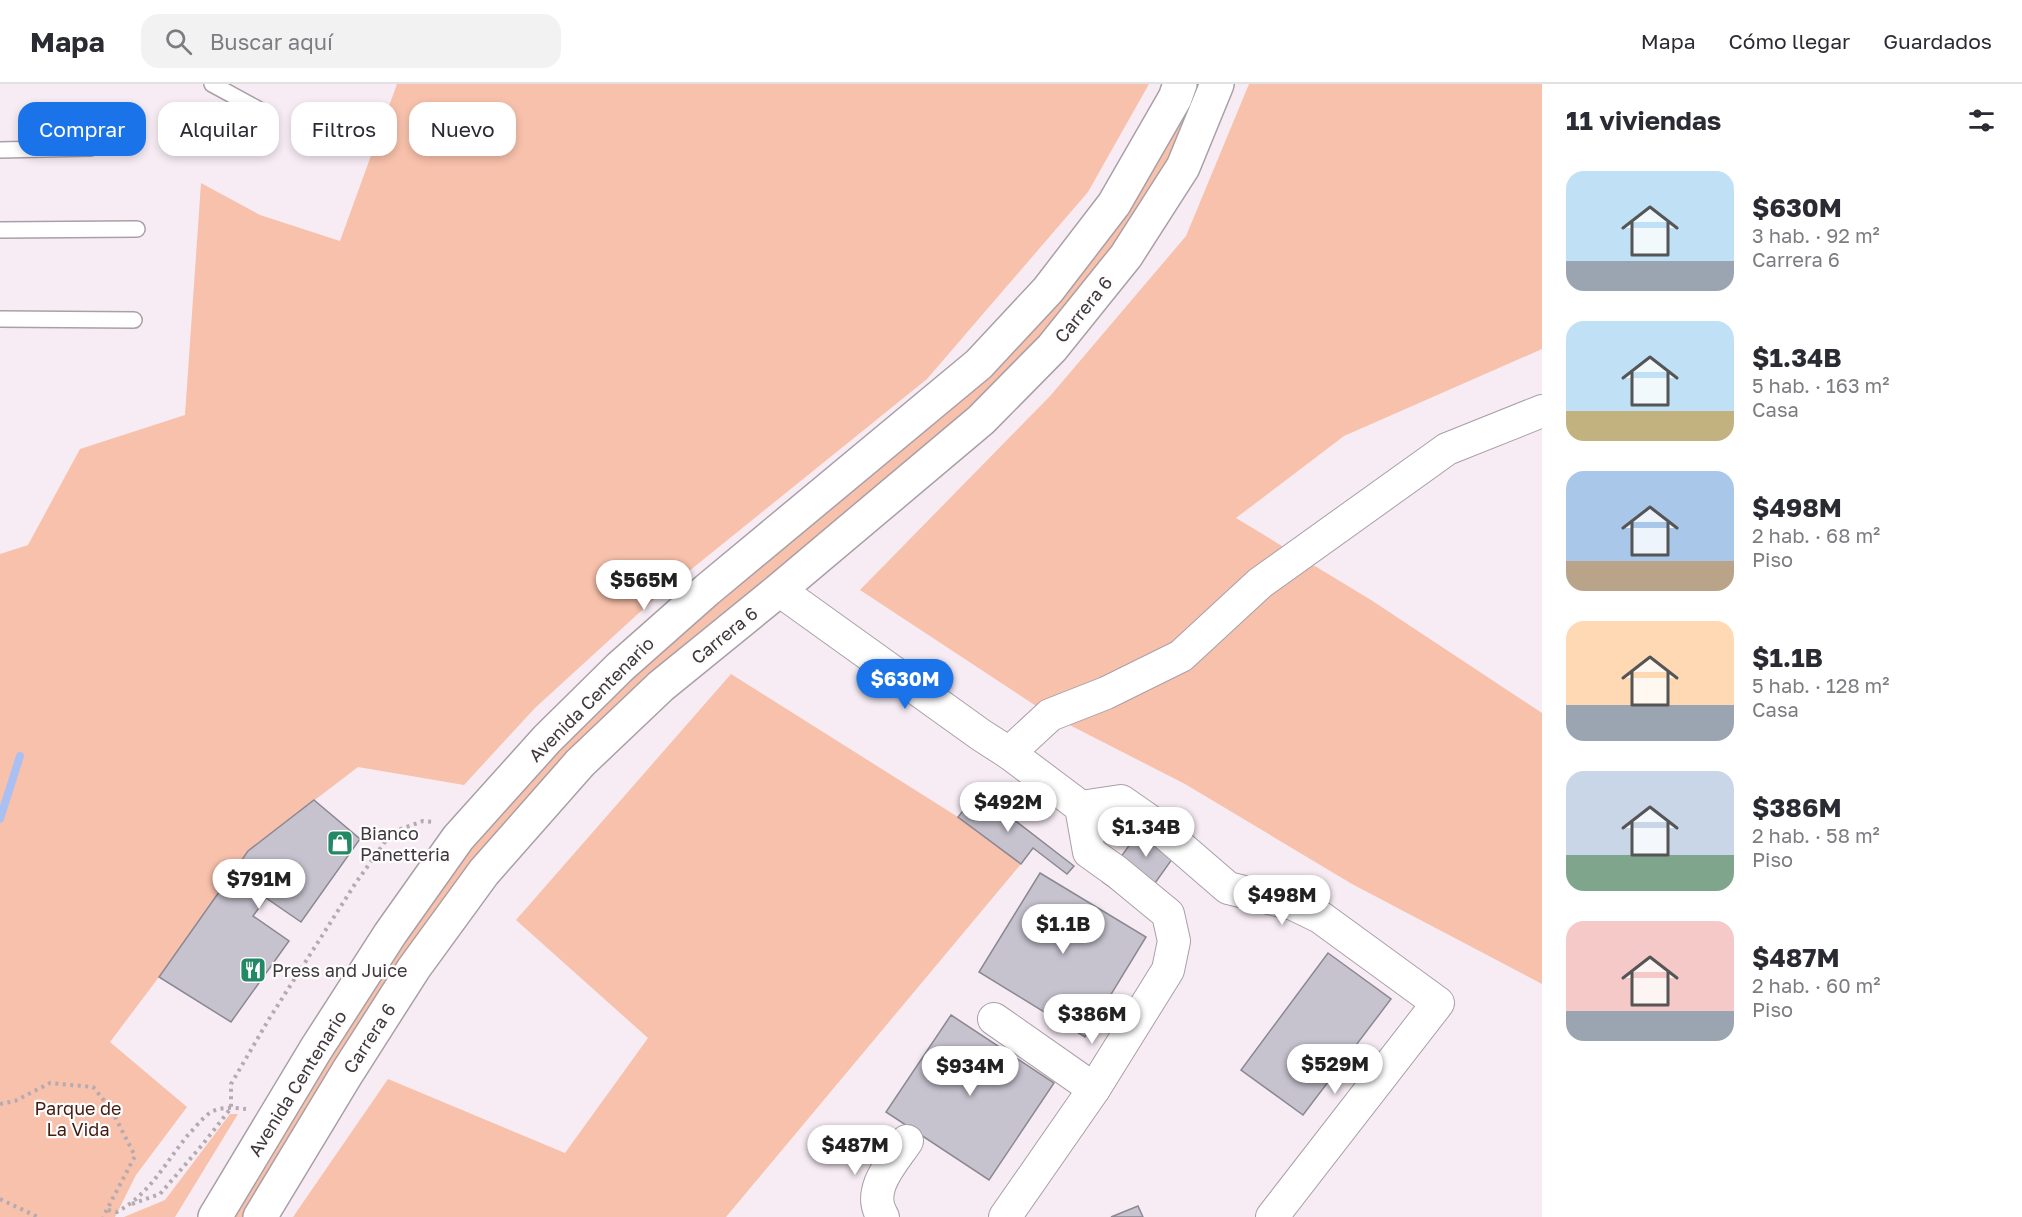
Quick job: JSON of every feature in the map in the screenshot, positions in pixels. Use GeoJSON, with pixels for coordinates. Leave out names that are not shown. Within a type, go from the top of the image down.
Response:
{"type":"FeatureCollection","features":[{"type":"Feature","properties":{"kind":"main road","name":"Avenida Centenario"},"geometry":{"type":"LineString","coordinates":[[215,1217],[390,934],[458,838],[547,739],[620,668],[707,590],[979,364],[1048,291],[1114,204],[1175,98],[1180,84]]}},
{"type":"Feature","properties":{"kind":"main road","name":"Carrera 6"},"geometry":{"type":"LineString","coordinates":[[260,1217],[346,1073],[414,968],[484,872],[588,756],[661,686],[780,590],[981,420],[1052,348],[1126,256],[1176,177],[1217,84]]}},
{"type":"Feature","properties":{"kind":"street"},"geometry":{"type":"LineString","coordinates":[[1009,753],[1050,715],[1106,693],[1181,656],[1260,583],[1447,449],[1542,411]]}},
{"type":"Feature","properties":{"kind":"street"},"geometry":{"type":"LineString","coordinates":[[780,590],[1081,807],[1089,852],[1117,872],[1168,915],[1174,941],[1168,970],[1094,1089],[1005,1217]]}},
{"type":"Feature","properties":{"kind":"street"},"geometry":{"type":"LineString","coordinates":[[1081,807],[1121,801],[1154,824],[1228,888],[1293,904],[1320,917],[1438,1003],[1272,1217]]}},
{"type":"Feature","properties":{"kind":"street"},"geometry":{"type":"LineString","coordinates":[[994,1019],[1094,1089]]}},
{"type":"Feature","properties":{"kind":"street"},"geometry":{"type":"LineString","coordinates":[[883,1217],[880,1213],[877,1187],[907,1141]]}},
{"type":"Feature","properties":{"kind":"lane"},"geometry":{"type":"LineString","coordinates":[[212,84],[245,102]]}},
{"type":"Feature","properties":{"kind":"lane"},"geometry":{"type":"LineString","coordinates":[[0,150],[18,150]]}},
{"type":"Feature","properties":{"kind":"lane"},"geometry":{"type":"LineString","coordinates":[[0,230],[137,229]]}},
{"type":"Feature","properties":{"kind":"lane"},"geometry":{"type":"LineString","coordinates":[[0,318],[134,320]]}},
{"type":"Feature","properties":{"kind":"path"},"geometry":{"type":"LineString","coordinates":[[108,1210],[117,1212],[160,1194],[231,1107],[231,1084],[269,1018],[355,884],[392,832],[423,821],[471,825]]}},
{"type":"Feature","properties":{"kind":"path"},"geometry":{"type":"LineString","coordinates":[[0,1104],[15,1101],[50,1083],[93,1087],[111,1109],[135,1156],[103,1217]]}},
{"type":"Feature","properties":{"kind":"path"},"geometry":{"type":"LineString","coordinates":[[132,1204],[154,1183],[196,1126],[212,1112],[231,1107],[278,1113]]}},
{"type":"Feature","properties":{"kind":"path"},"geometry":{"type":"LineString","coordinates":[[0,1199],[38,1217]]}},
{"type":"Feature","properties":{"kind":"green space","name":"Parque de La Vida"},"geometry":{"type":"Polygon","coordinates":[[[397,84],[1149,84],[1088,192],[927,379],[652,601],[535,708],[464,785],[358,767],[248,851],[110,1042],[187,1107],[136,1175],[115,1217],[0,1217],[0,554],[28,545],[80,449],[185,415],[201,183],[260,215],[340,241],[371,156],[397,156],[397,102],[390,102],[397,84]]]}},
{"type":"Feature","properties":{"kind":"green space"},"geometry":{"type":"Polygon","coordinates":[[[1193,84],[1210,84],[1172,163],[1069,310],[996,385],[876,489],[689,640],[589,737],[245,1217],[228,1217],[412,914],[575,723],[982,372],[1193,84]]]}},
{"type":"Feature","properties":{"kind":"green space"},"geometry":{"type":"Polygon","coordinates":[[[1249,84],[1542,84],[1542,349],[1344,436],[1236,518],[1371,600],[1542,713],[1542,984],[1352,884],[1185,784],[1050,715],[860,590],[1051,395],[1186,236],[1249,84]]]}},
{"type":"Feature","properties":{"kind":"green space"},"geometry":{"type":"Polygon","coordinates":[[[731,674],[958,817],[1021,864],[726,1217],[293,1217],[388,1079],[565,1153],[648,1038],[516,920],[731,674]]]}},
{"type":"Feature","properties":{"kind":"green space"},"geometry":{"type":"Polygon","coordinates":[[[230,1114],[238,1114],[175,1217],[124,1217],[165,1200],[230,1114]]]}},
{"type":"Feature","properties":{"kind":"building"},"geometry":{"type":"Polygon","coordinates":[[[978,792],[1074,866],[1067,874],[1033,848],[1021,864],[958,817],[978,792]]]}},
{"type":"Feature","properties":{"kind":"building"},"geometry":{"type":"Polygon","coordinates":[[[314,800],[360,839],[301,922],[266,898],[253,916],[289,941],[231,1022],[159,977],[248,851],[314,800]]]}},
{"type":"Feature","properties":{"kind":"building"},"geometry":{"type":"Polygon","coordinates":[[[1155,809],[1190,834],[1138,907],[1103,882],[1155,809]]]}},
{"type":"Feature","properties":{"kind":"building"},"geometry":{"type":"Polygon","coordinates":[[[1040,873],[1146,937],[1085,1037],[979,972],[1040,873]]]}},
{"type":"Feature","properties":{"kind":"building"},"geometry":{"type":"Polygon","coordinates":[[[1328,953],[1391,999],[1303,1115],[1241,1070],[1328,953]]]}},
{"type":"Feature","properties":{"kind":"building"},"geometry":{"type":"Polygon","coordinates":[[[951,1015],[1054,1083],[989,1180],[886,1112],[951,1015]]]}},
{"type":"Feature","properties":{"kind":"building"},"geometry":{"type":"Polygon","coordinates":[[[1138,1206],[1143,1217],[1111,1217],[1138,1206]]]}},
{"type":"Feature","properties":{"kind":"waterway"},"geometry":{"type":"LineString","coordinates":[[0,819],[20,756]]}},
{"type":"Feature","properties":{"kind":"place","name":"Bianco Panetteria"},"geometry":{"type":"Point","coordinates":[340,843]}},
{"type":"Feature","properties":{"kind":"place","name":"Press and Juice"},"geometry":{"type":"Point","coordinates":[253,970]}}]}
